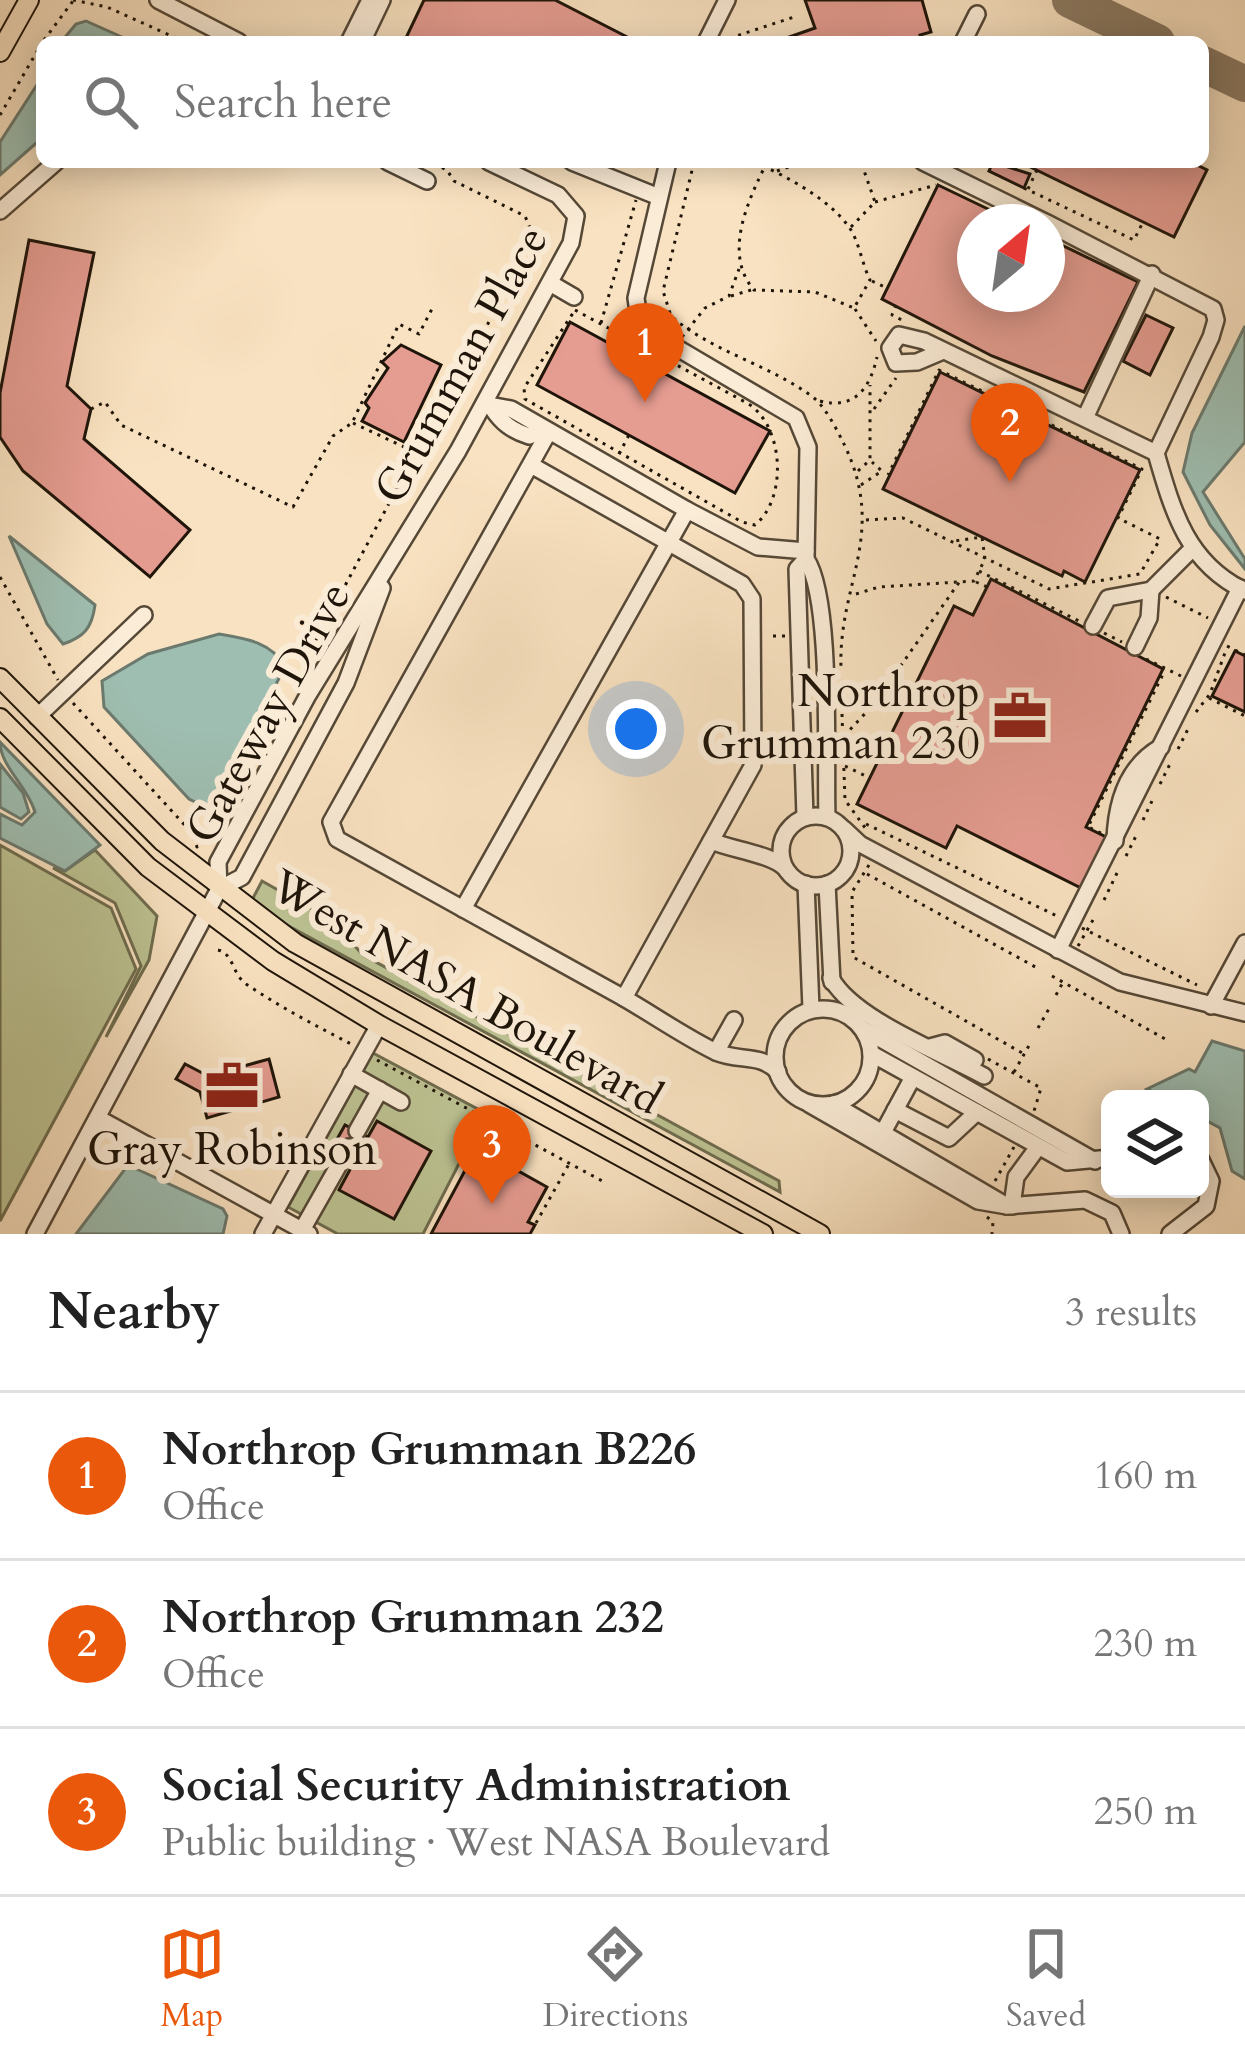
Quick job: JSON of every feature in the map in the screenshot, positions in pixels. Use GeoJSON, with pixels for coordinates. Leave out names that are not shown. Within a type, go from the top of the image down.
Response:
{"type":"FeatureCollection","features":[{"type":"Feature","properties":{"kind":"main road"},"geometry":{"type":"LineString","coordinates":[[0,52],[28,0]]}},
{"type":"Feature","properties":{"kind":"main road","name":"West NASA Boulevard"},"geometry":{"type":"LineString","coordinates":[[0,678],[135,817],[220,890],[344,974],[820,1234]]}},
{"type":"Feature","properties":{"kind":"main road","name":"West NASA Boulevard"},"geometry":{"type":"LineString","coordinates":[[0,718],[126,847],[206,914],[379,1025],[763,1234]]}},
{"type":"Feature","properties":{"kind":"main road"},"geometry":{"type":"LineString","coordinates":[[733,1218],[746,1194]]}},
{"type":"Feature","properties":{"kind":"street"},"geometry":{"type":"LineString","coordinates":[[158,0],[227,36]]}},
{"type":"Feature","properties":{"kind":"street"},"geometry":{"type":"LineString","coordinates":[[352,36],[370,0]]}},
{"type":"Feature","properties":{"kind":"street"},"geometry":{"type":"LineString","coordinates":[[365,36],[382,0]]}},
{"type":"Feature","properties":{"kind":"street"},"geometry":{"type":"LineString","coordinates":[[709,36],[727,0]]}},
{"type":"Feature","properties":{"kind":"street"},"geometry":{"type":"LineString","coordinates":[[966,36],[977,14]]}},
{"type":"Feature","properties":{"kind":"street"},"geometry":{"type":"LineString","coordinates":[[0,211],[49,168]]}},
{"type":"Feature","properties":{"kind":"street"},"geometry":{"type":"LineString","coordinates":[[400,168],[427,182]]}},
{"type":"Feature","properties":{"kind":"street","name":"Grumman Place"},"geometry":{"type":"LineString","coordinates":[[386,574],[488,406],[576,232],[573,209],[558,195],[502,168]]}},
{"type":"Feature","properties":{"kind":"street"},"geometry":{"type":"LineString","coordinates":[[587,168],[659,197]]}},
{"type":"Feature","properties":{"kind":"street"},"geometry":{"type":"LineString","coordinates":[[666,168],[636,319],[647,334],[796,418],[808,447],[806,555],[815,572],[820,613],[826,817]]}},
{"type":"Feature","properties":{"kind":"street"},"geometry":{"type":"LineString","coordinates":[[935,168],[1009,204]]}},
{"type":"Feature","properties":{"kind":"street"},"geometry":{"type":"LineString","coordinates":[[1065,231],[1204,300],[1216,320],[1156,453]]}},
{"type":"Feature","properties":{"kind":"street"},"geometry":{"type":"LineString","coordinates":[[1085,418],[1152,274]]}},
{"type":"Feature","properties":{"kind":"street"},"geometry":{"type":"LineString","coordinates":[[550,283],[574,297]]}},
{"type":"Feature","properties":{"kind":"street"},"geometry":{"type":"LineString","coordinates":[[943,351],[1156,453],[1191,550],[1205,566],[1243,590],[1170,748],[1058,950]]}},
{"type":"Feature","properties":{"kind":"street"},"geometry":{"type":"LineString","coordinates":[[488,406],[512,409],[758,547],[806,555]]}},
{"type":"Feature","properties":{"kind":"street"},"geometry":{"type":"LineString","coordinates":[[546,432],[331,822],[337,839],[714,1049],[737,1059],[758,1058],[806,1102],[1009,1206],[1098,1203],[1112,1213],[1121,1234]]}},
{"type":"Feature","properties":{"kind":"street"},"geometry":{"type":"LineString","coordinates":[[531,465],[742,584],[752,599],[753,765],[625,998]]}},
{"type":"Feature","properties":{"kind":"street"},"geometry":{"type":"LineString","coordinates":[[464,909],[687,510]]}},
{"type":"Feature","properties":{"kind":"street"},"geometry":{"type":"LineString","coordinates":[[1136,647],[1159,594],[1191,550]]}},
{"type":"Feature","properties":{"kind":"street"},"geometry":{"type":"LineString","coordinates":[[805,817],[797,569],[806,555]]}},
{"type":"Feature","properties":{"kind":"street","name":"Gateway Drive"},"geometry":{"type":"LineString","coordinates":[[220,890],[218,862],[250,800],[308,695],[386,574]]}},
{"type":"Feature","properties":{"kind":"street","name":"Gateway Drive"},"geometry":{"type":"LineString","coordinates":[[35,1234],[206,914],[220,890],[242,877],[329,718],[363,644],[386,574]]}},
{"type":"Feature","properties":{"kind":"street"},"geometry":{"type":"LineString","coordinates":[[1093,626],[1108,598],[1159,594]]}},
{"type":"Feature","properties":{"kind":"street"},"geometry":{"type":"LineString","coordinates":[[37,717],[144,615]]}},
{"type":"Feature","properties":{"kind":"street"},"geometry":{"type":"LineString","coordinates":[[736,851],[764,849],[805,817],[826,817],[878,856],[1120,982],[1210,998],[1245,1013]]}},
{"type":"Feature","properties":{"kind":"street"},"geometry":{"type":"LineString","coordinates":[[844,829],[851,850],[844,872]]}},
{"type":"Feature","properties":{"kind":"street"},"geometry":{"type":"LineString","coordinates":[[784,836],[786,868]]}},
{"type":"Feature","properties":{"kind":"street"},"geometry":{"type":"LineString","coordinates":[[711,841],[776,859],[806,884],[827,884],[862,854],[878,856]]}},
{"type":"Feature","properties":{"kind":"street"},"geometry":{"type":"LineString","coordinates":[[806,884],[811,1009]]}},
{"type":"Feature","properties":{"kind":"street"},"geometry":{"type":"LineString","coordinates":[[827,884],[834,1010]]}},
{"type":"Feature","properties":{"kind":"street"},"geometry":{"type":"LineString","coordinates":[[1210,998],[1245,944]]}},
{"type":"Feature","properties":{"kind":"street"},"geometry":{"type":"LineString","coordinates":[[831,978],[841,996],[930,1047],[946,1043],[980,1062],[990,1100]]}},
{"type":"Feature","properties":{"kind":"street"},"geometry":{"type":"LineString","coordinates":[[714,1049],[761,1051],[811,1009],[834,1010],[1101,1159]]}},
{"type":"Feature","properties":{"kind":"street"},"geometry":{"type":"LineString","coordinates":[[714,1049],[734,1020],[746,1051]]}},
{"type":"Feature","properties":{"kind":"street"},"geometry":{"type":"LineString","coordinates":[[263,1234],[379,1025]]}},
{"type":"Feature","properties":{"kind":"street"},"geometry":{"type":"LineString","coordinates":[[863,1029],[872,1054],[911,1081],[1067,1162],[1101,1160]]}},
{"type":"Feature","properties":{"kind":"street"},"geometry":{"type":"LineString","coordinates":[[778,1072],[781,1034]]}},
{"type":"Feature","properties":{"kind":"street"},"geometry":{"type":"LineString","coordinates":[[806,1102],[833,1104],[857,1092],[872,1054]]}},
{"type":"Feature","properties":{"kind":"street"},"geometry":{"type":"LineString","coordinates":[[351,1074],[401,1102]]}},
{"type":"Feature","properties":{"kind":"street"},"geometry":{"type":"LineString","coordinates":[[880,1139],[911,1081]]}},
{"type":"Feature","properties":{"kind":"street"},"geometry":{"type":"LineString","coordinates":[[357,1131],[380,1090]]}},
{"type":"Feature","properties":{"kind":"street"},"geometry":{"type":"LineString","coordinates":[[833,1104],[880,1139]]}},
{"type":"Feature","properties":{"kind":"street"},"geometry":{"type":"LineString","coordinates":[[895,1110],[949,1138],[970,1109]]}},
{"type":"Feature","properties":{"kind":"street"},"geometry":{"type":"LineString","coordinates":[[98,1118],[306,1232],[349,1147]]}},
{"type":"Feature","properties":{"kind":"street"},"geometry":{"type":"LineString","coordinates":[[1009,1206],[1016,1177],[1039,1147]]}},
{"type":"Feature","properties":{"kind":"street"},"geometry":{"type":"LineString","coordinates":[[1170,1234],[1206,1206],[1208,1198]]}},
{"type":"Feature","properties":{"kind":"path"},"geometry":{"type":"LineString","coordinates":[[47,36],[73,1],[107,7],[172,36]]}},
{"type":"Feature","properties":{"kind":"path"},"geometry":{"type":"LineString","coordinates":[[737,36],[797,16]]}},
{"type":"Feature","properties":{"kind":"path"},"geometry":{"type":"LineString","coordinates":[[0,115],[36,53]]}},
{"type":"Feature","properties":{"kind":"path"},"geometry":{"type":"LineString","coordinates":[[301,681],[309,653],[416,453],[434,430],[533,235],[525,216],[438,168]]}},
{"type":"Feature","properties":{"kind":"path"},"geometry":{"type":"LineString","coordinates":[[693,168],[663,290],[670,316],[817,400],[840,404]]}},
{"type":"Feature","properties":{"kind":"path"},"geometry":{"type":"LineString","coordinates":[[729,296],[740,267],[745,211],[764,168]]}},
{"type":"Feature","properties":{"kind":"path"},"geometry":{"type":"LineString","coordinates":[[771,168],[850,228],[870,280],[887,289]]}},
{"type":"Feature","properties":{"kind":"path"},"geometry":{"type":"LineString","coordinates":[[776,172],[787,168]]}},
{"type":"Feature","properties":{"kind":"path"},"geometry":{"type":"LineString","coordinates":[[864,168],[875,202]]}},
{"type":"Feature","properties":{"kind":"path"},"geometry":{"type":"LineString","coordinates":[[1036,170],[1026,189],[1134,240],[1143,222]]}},
{"type":"Feature","properties":{"kind":"path"},"geometry":{"type":"LineString","coordinates":[[850,228],[875,202],[942,182]]}},
{"type":"Feature","properties":{"kind":"path"},"geometry":{"type":"LineString","coordinates":[[601,323],[637,199]]}},
{"type":"Feature","properties":{"kind":"path"},"geometry":{"type":"LineString","coordinates":[[740,267],[754,290]]}},
{"type":"Feature","properties":{"kind":"path"},"geometry":{"type":"LineString","coordinates":[[854,308],[870,280]]}},
{"type":"Feature","properties":{"kind":"path"},"geometry":{"type":"LineString","coordinates":[[687,328],[704,308],[754,290],[815,292],[854,308],[877,344],[870,383],[870,460],[855,474]]}},
{"type":"Feature","properties":{"kind":"path"},"geometry":{"type":"LineString","coordinates":[[896,305],[892,316],[914,326]]}},
{"type":"Feature","properties":{"kind":"path"},"geometry":{"type":"LineString","coordinates":[[91,409],[105,402],[121,425],[293,507],[333,436],[352,423],[400,324],[419,334],[433,307]]}},
{"type":"Feature","properties":{"kind":"path"},"geometry":{"type":"LineString","coordinates":[[572,311],[671,359],[768,419],[775,442],[775,490],[769,513],[749,526],[544,415],[523,393],[572,311]]}},
{"type":"Feature","properties":{"kind":"path"},"geometry":{"type":"LineString","coordinates":[[665,370],[671,359]]}},
{"type":"Feature","properties":{"kind":"path"},"geometry":{"type":"LineString","coordinates":[[870,460],[889,475],[939,370]]}},
{"type":"Feature","properties":{"kind":"path"},"geometry":{"type":"LineString","coordinates":[[864,520],[892,515],[1057,589],[1145,572],[1160,539],[1118,518],[1142,469],[939,370],[929,372]]}},
{"type":"Feature","properties":{"kind":"path"},"geometry":{"type":"LineString","coordinates":[[872,412],[895,378],[908,376]]}},
{"type":"Feature","properties":{"kind":"path"},"geometry":{"type":"LineString","coordinates":[[828,418],[870,383]]}},
{"type":"Feature","properties":{"kind":"path"},"geometry":{"type":"LineString","coordinates":[[817,400],[855,474],[864,520],[854,595],[840,627],[841,678]]}},
{"type":"Feature","properties":{"kind":"path"},"geometry":{"type":"LineString","coordinates":[[352,423],[416,453]]}},
{"type":"Feature","properties":{"kind":"path"},"geometry":{"type":"LineString","coordinates":[[616,461],[629,435]]}},
{"type":"Feature","properties":{"kind":"path"},"geometry":{"type":"LineString","coordinates":[[858,487],[881,471]]}},
{"type":"Feature","properties":{"kind":"path"},"geometry":{"type":"LineString","coordinates":[[950,542],[982,538],[985,559],[974,581]]}},
{"type":"Feature","properties":{"kind":"path"},"geometry":{"type":"LineString","coordinates":[[0,577],[59,682]]}},
{"type":"Feature","properties":{"kind":"path"},"geometry":{"type":"LineString","coordinates":[[854,595],[879,587],[962,580],[986,587]]}},
{"type":"Feature","properties":{"kind":"path"},"geometry":{"type":"LineString","coordinates":[[842,737],[874,704],[962,580]]}},
{"type":"Feature","properties":{"kind":"path"},"geometry":{"type":"LineString","coordinates":[[1159,594],[1216,622]]}},
{"type":"Feature","properties":{"kind":"path"},"geometry":{"type":"LineString","coordinates":[[772,636],[794,636]]}},
{"type":"Feature","properties":{"kind":"path"},"geometry":{"type":"LineString","coordinates":[[1196,712],[1207,697],[1229,639]]}},
{"type":"Feature","properties":{"kind":"path"},"geometry":{"type":"LineString","coordinates":[[1227,646],[1245,655]]}},
{"type":"Feature","properties":{"kind":"path"},"geometry":{"type":"LineString","coordinates":[[1136,836],[1116,846],[1088,826],[1166,669]]}},
{"type":"Feature","properties":{"kind":"path"},"geometry":{"type":"LineString","coordinates":[[1207,697],[1245,716]]}},
{"type":"Feature","properties":{"kind":"path"},"geometry":{"type":"LineString","coordinates":[[842,698],[845,800],[864,823],[870,842]]}},
{"type":"Feature","properties":{"kind":"path"},"geometry":{"type":"LineString","coordinates":[[73,702],[191,832],[196,847],[217,830],[248,774]]}},
{"type":"Feature","properties":{"kind":"path"},"geometry":{"type":"LineString","coordinates":[[1170,748],[1189,727]]}},
{"type":"Feature","properties":{"kind":"path"},"geometry":{"type":"LineString","coordinates":[[843,746],[877,764]]}},
{"type":"Feature","properties":{"kind":"path"},"geometry":{"type":"LineString","coordinates":[[1160,784],[1171,762]]}},
{"type":"Feature","properties":{"kind":"path"},"geometry":{"type":"LineString","coordinates":[[844,765],[870,778]]}},
{"type":"Feature","properties":{"kind":"path"},"geometry":{"type":"LineString","coordinates":[[1143,820],[1152,801]]}},
{"type":"Feature","properties":{"kind":"path"},"geometry":{"type":"LineString","coordinates":[[864,823],[1060,918]]}},
{"type":"Feature","properties":{"kind":"path"},"geometry":{"type":"LineString","coordinates":[[878,856],[852,892],[853,957],[1024,1054]]}},
{"type":"Feature","properties":{"kind":"path"},"geometry":{"type":"LineString","coordinates":[[1103,900],[1118,871]]}},
{"type":"Feature","properties":{"kind":"path"},"geometry":{"type":"LineString","coordinates":[[866,873],[1039,969]]}},
{"type":"Feature","properties":{"kind":"path"},"geometry":{"type":"LineString","coordinates":[[1077,948],[1093,920]]}},
{"type":"Feature","properties":{"kind":"path"},"geometry":{"type":"LineString","coordinates":[[1080,928],[1210,998]]}},
{"type":"Feature","properties":{"kind":"path"},"geometry":{"type":"LineString","coordinates":[[218,950],[229,955],[242,981],[331,1037],[606,1183]]}},
{"type":"Feature","properties":{"kind":"path"},"geometry":{"type":"LineString","coordinates":[[1056,995],[1066,967]]}},
{"type":"Feature","properties":{"kind":"path"},"geometry":{"type":"LineString","coordinates":[[1052,976],[1167,1040]]}},
{"type":"Feature","properties":{"kind":"path"},"geometry":{"type":"LineString","coordinates":[[1038,1028],[1050,1007]]}},
{"type":"Feature","properties":{"kind":"path"},"geometry":{"type":"LineString","coordinates":[[1014,1072],[1030,1042]]}},
{"type":"Feature","properties":{"kind":"path"},"geometry":{"type":"LineString","coordinates":[[978,1053],[1042,1090],[1030,1118]]}},
{"type":"Feature","properties":{"kind":"path"},"geometry":{"type":"LineString","coordinates":[[991,1188],[1018,1140]]}},
{"type":"Feature","properties":{"kind":"path"},"geometry":{"type":"LineString","coordinates":[[536,1223],[569,1162]]}},
{"type":"Feature","properties":{"kind":"path"},"geometry":{"type":"LineString","coordinates":[[979,1211],[993,1222],[992,1234]]}},
{"type":"Feature","properties":{"kind":"green space"},"geometry":{"type":"Polygon","coordinates":[[[0,845],[111,908],[136,969],[0,1221],[0,845]]]}},
{"type":"Feature","properties":{"kind":"green space"},"geometry":{"type":"Polygon","coordinates":[[[95,850],[157,916],[149,960],[106,1037],[141,966],[115,903],[53,868],[65,871],[95,850]]]}},
{"type":"Feature","properties":{"kind":"green space"},"geometry":{"type":"Polygon","coordinates":[[[262,881],[331,920],[363,955],[779,1181],[780,1192],[285,924],[252,900],[262,881]]]}},
{"type":"Feature","properties":{"kind":"green space"},"geometry":{"type":"Polygon","coordinates":[[[373,1053],[485,1113],[423,1234],[338,1234],[288,1207],[373,1053]]]}},
{"type":"Feature","properties":{"kind":"shaded area"},"geometry":{"type":"Polygon","coordinates":[[[86,21],[120,36],[66,36],[86,21]]]}},
{"type":"Feature","properties":{"kind":"shaded area"},"geometry":{"type":"Polygon","coordinates":[[[36,86],[36,143],[0,175],[0,142],[36,86]]]}},
{"type":"Feature","properties":{"kind":"shaded area"},"geometry":{"type":"Polygon","coordinates":[[[1245,326],[1245,442],[1203,492],[1245,559],[1245,569],[1210,525],[1183,472],[1192,433],[1245,326]]]}},
{"type":"Feature","properties":{"kind":"shaded area"},"geometry":{"type":"Polygon","coordinates":[[[9,536],[95,605],[82,635],[63,644],[47,624],[9,536]]]}},
{"type":"Feature","properties":{"kind":"shaded area"},"geometry":{"type":"Polygon","coordinates":[[[219,634],[265,647],[285,667],[215,801],[206,807],[189,799],[104,707],[102,681],[148,654],[219,634]]]}},
{"type":"Feature","properties":{"kind":"shaded area"},"geometry":{"type":"Polygon","coordinates":[[[0,742],[100,845],[65,871],[0,838],[0,814],[22,825],[35,812],[4,760],[0,742]]]}},
{"type":"Feature","properties":{"kind":"shaded area"},"geometry":{"type":"Polygon","coordinates":[[[0,764],[23,793],[29,812],[21,819],[0,807],[0,764]]]}},
{"type":"Feature","properties":{"kind":"shaded area"},"geometry":{"type":"Polygon","coordinates":[[[1212,1041],[1245,1051],[1245,1179],[1232,1171],[1220,1128],[1209,1122],[1209,1090],[1147,1089],[1189,1069],[1195,1072],[1212,1041]]]}},
{"type":"Feature","properties":{"kind":"shaded area"},"geometry":{"type":"Polygon","coordinates":[[[128,1165],[223,1209],[227,1216],[223,1234],[76,1234],[128,1165]]]}},
{"type":"Feature","properties":{"kind":"building"},"geometry":{"type":"Polygon","coordinates":[[[424,0],[555,0],[625,36],[407,36],[424,0]]]}},
{"type":"Feature","properties":{"kind":"building"},"geometry":{"type":"Polygon","coordinates":[[[805,0],[922,0],[931,32],[920,36],[792,36],[815,28],[805,0]]]}},
{"type":"Feature","properties":{"kind":"building"},"geometry":{"type":"Polygon","coordinates":[[[1012,168],[1030,174],[1024,188],[989,171],[1012,168]]]}},
{"type":"Feature","properties":{"kind":"building"},"geometry":{"type":"Polygon","coordinates":[[[1032,168],[1203,168],[1207,170],[1174,237],[1032,168]]]}},
{"type":"Feature","properties":{"kind":"building"},"geometry":{"type":"Polygon","coordinates":[[[938,185],[978,204],[957,204],[957,312],[1065,312],[1065,247],[1138,282],[1084,392],[992,356],[882,299],[938,185]]]}},
{"type":"Feature","properties":{"kind":"building"},"geometry":{"type":"Polygon","coordinates":[[[29,240],[94,253],[67,386],[91,409],[84,439],[190,530],[150,577],[23,471],[0,437],[0,393],[29,240]]]}},
{"type":"Feature","properties":{"kind":"building"},"geometry":{"type":"Polygon","coordinates":[[[1146,315],[1173,328],[1150,375],[1123,361],[1146,315]]]}},
{"type":"Feature","properties":{"kind":"building"},"geometry":{"type":"Polygon","coordinates":[[[570,322],[770,431],[735,493],[537,385],[570,322]]]}},
{"type":"Feature","properties":{"kind":"building"},"geometry":{"type":"Polygon","coordinates":[[[401,345],[441,365],[404,442],[362,421],[369,408],[365,403],[388,368],[382,362],[401,345]]]}},
{"type":"Feature","properties":{"kind":"building"},"geometry":{"type":"Polygon","coordinates":[[[940,372],[1140,470],[1085,582],[1064,571],[1062,576],[883,489],[940,372]]]}},
{"type":"Feature","properties":{"kind":"building","name":"Northrop Grumman 230"},"geometry":{"type":"Polygon","coordinates":[[[991,579],[1163,669],[1086,827],[1106,837],[1081,888],[957,826],[946,848],[857,804],[954,606],[973,615],[991,579]]]}},
{"type":"Feature","properties":{"kind":"building"},"geometry":{"type":"Polygon","coordinates":[[[1235,651],[1245,656],[1245,712],[1212,696],[1235,651]]]}},
{"type":"Feature","properties":{"kind":"building","name":"Gray Robinson"},"geometry":{"type":"Polygon","coordinates":[[[269,1059],[279,1097],[207,1118],[200,1092],[176,1079],[185,1064],[208,1076],[269,1059]]]}},
{"type":"Feature","properties":{"kind":"building"},"geometry":{"type":"Polygon","coordinates":[[[377,1121],[431,1151],[394,1219],[339,1190],[359,1153],[336,1141],[345,1125],[368,1137],[377,1121]]]}},
{"type":"Feature","properties":{"kind":"building"},"geometry":{"type":"Polygon","coordinates":[[[477,1148],[547,1187],[528,1222],[535,1225],[530,1234],[431,1234],[477,1148]]]}},
{"type":"Feature","properties":{"kind":"taxiway"},"geometry":{"type":"LineString","coordinates":[[1070,0],[1145,36]]}},
{"type":"Feature","properties":{"kind":"taxiway"},"geometry":{"type":"LineString","coordinates":[[1209,67],[1245,84]]}},
{"type":"Feature","properties":{"kind":"place","name":"Northrop Grumman B226"},"geometry":{"type":"Point","coordinates":[645,402]}},
{"type":"Feature","properties":{"kind":"place","name":"Northrop Grumman 232"},"geometry":{"type":"Point","coordinates":[1010,482]}},
{"type":"Feature","properties":{"kind":"place","name":"Northrop Grumman 230"},"geometry":{"type":"Point","coordinates":[1020,716]}},
{"type":"Feature","properties":{"kind":"place","name":"Gray Robinson"},"geometry":{"type":"Point","coordinates":[232,1086]}},
{"type":"Feature","properties":{"kind":"place","name":"Social Security Administration"},"geometry":{"type":"Point","coordinates":[492,1204]}}]}
